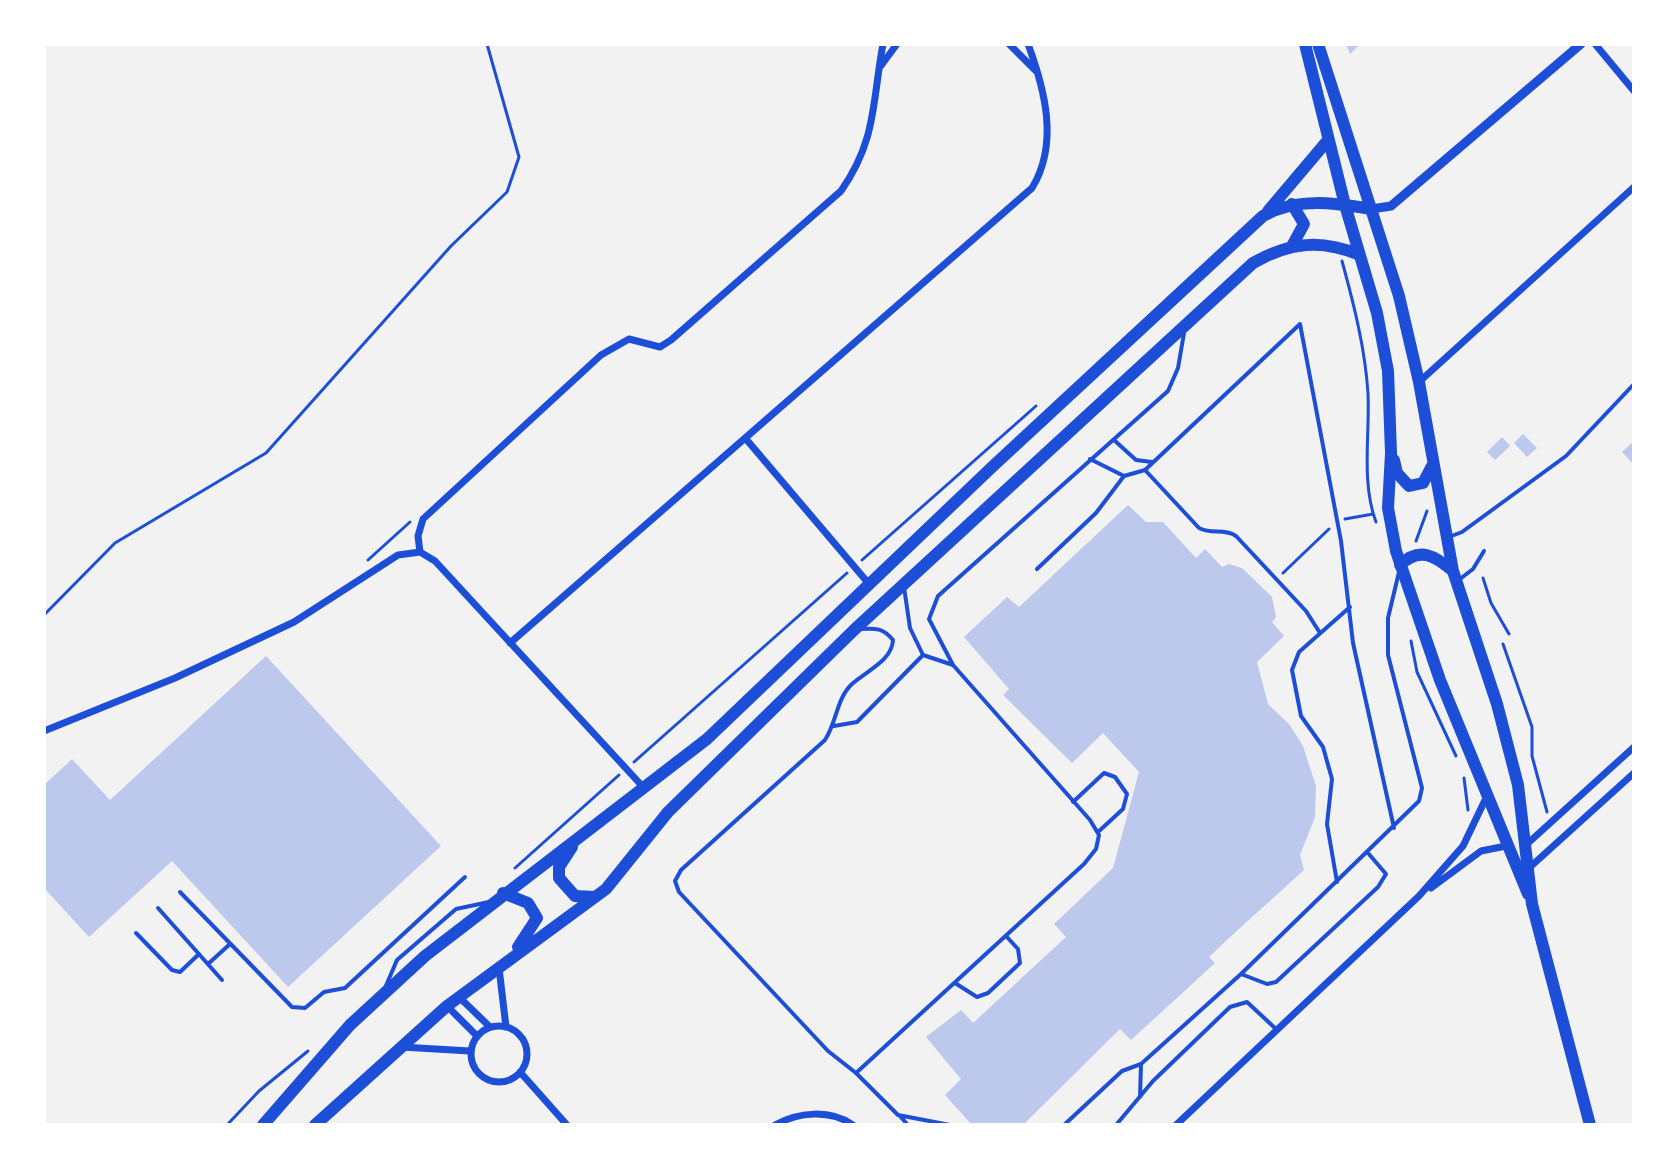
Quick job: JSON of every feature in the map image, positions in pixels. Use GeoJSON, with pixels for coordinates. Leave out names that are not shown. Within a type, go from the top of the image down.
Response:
{"type":"FeatureCollection","features":[{"type":"Feature","properties":{"kind":"main road"},"geometry":{"type":"LineString","coordinates":[[1305,44],[1345,205],[1377,313],[1388,371],[1391,453],[1388,508],[1400,565],[1422,634],[1486,798],[1532,904],[1590,1125]]}},
{"type":"Feature","properties":{"kind":"main road"},"geometry":{"type":"LineString","coordinates":[[1318,44],[1399,296],[1419,382],[1455,576],[1497,704],[1518,785],[1532,904]]}},
{"type":"Feature","properties":{"kind":"main road"},"geometry":{"type":"LineString","coordinates":[[263,1125],[350,1025],[382,996],[503,893],[707,739],[1263,216],[1328,140]]}},
{"type":"Feature","properties":{"kind":"main road"},"geometry":{"type":"LineString","coordinates":[[1263,216],[1292,204],[1371,209]]}},
{"type":"Feature","properties":{"kind":"main road"},"geometry":{"type":"LineString","coordinates":[[1292,204],[1304,224],[1292,246]]}},
{"type":"Feature","properties":{"kind":"main road"},"geometry":{"type":"LineString","coordinates":[[315,1125],[447,1006],[595,897],[622,871],[668,812],[854,630],[1253,263],[1292,246],[1309,243],[1337,246],[1360,255]]}},
{"type":"Feature","properties":{"kind":"main road"},"geometry":{"type":"LineString","coordinates":[[1391,453],[1397,473],[1409,486],[1423,483],[1432,465]]}},
{"type":"Feature","properties":{"kind":"main road"},"geometry":{"type":"LineString","coordinates":[[1400,565],[1414,554],[1423,553],[1455,576]]}},
{"type":"Feature","properties":{"kind":"main road"},"geometry":{"type":"LineString","coordinates":[[595,897],[575,896],[564,887],[559,867],[566,854],[601,820]]}},
{"type":"Feature","properties":{"kind":"main road"},"geometry":{"type":"LineString","coordinates":[[501,966],[533,929],[537,918],[528,903],[503,893]]}},
{"type":"Feature","properties":{"kind":"street"},"geometry":{"type":"LineString","coordinates":[[420,552],[418,536],[423,519],[601,355],[629,339],[660,347],[671,340],[841,191],[861,162],[871,130],[883,44]]}},
{"type":"Feature","properties":{"kind":"street"},"geometry":{"type":"LineString","coordinates":[[878,69],[897,44]]}},
{"type":"Feature","properties":{"kind":"street"},"geometry":{"type":"LineString","coordinates":[[1009,44],[1040,75]]}},
{"type":"Feature","properties":{"kind":"street"},"geometry":{"type":"LineString","coordinates":[[510,643],[1032,188],[1044,168],[1049,146],[1040,75],[1028,44]]}},
{"type":"Feature","properties":{"kind":"street"},"geometry":{"type":"LineString","coordinates":[[1371,209],[1391,206],[1581,44]]}},
{"type":"Feature","properties":{"kind":"street"},"geometry":{"type":"LineString","coordinates":[[1595,44],[1634,91]]}},
{"type":"Feature","properties":{"kind":"street"},"geometry":{"type":"LineString","coordinates":[[1419,382],[1634,187]]}},
{"type":"Feature","properties":{"kind":"street"},"geometry":{"type":"LineString","coordinates":[[746,439],[869,584]]}},
{"type":"Feature","properties":{"kind":"street"},"geometry":{"type":"LineString","coordinates":[[44,731],[175,678],[294,622],[398,555],[420,552],[435,561],[645,788]]}},
{"type":"Feature","properties":{"kind":"street"},"geometry":{"type":"LineString","coordinates":[[1527,844],[1634,747]]}},
{"type":"Feature","properties":{"kind":"street"},"geometry":{"type":"LineString","coordinates":[[1529,868],[1634,773]]}},
{"type":"Feature","properties":{"kind":"street"},"geometry":{"type":"LineString","coordinates":[[1176,1125],[1419,896],[1455,857],[1474,827],[1486,798]]}},
{"type":"Feature","properties":{"kind":"street"},"geometry":{"type":"LineString","coordinates":[[1419,896],[1481,851],[1506,846]]}},
{"type":"Feature","properties":{"kind":"street"},"geometry":{"type":"LineString","coordinates":[[501,966],[506,1027]]}},
{"type":"Feature","properties":{"kind":"street"},"geometry":{"type":"LineString","coordinates":[[459,997],[490,1027]]}},
{"type":"Feature","properties":{"kind":"street"},"geometry":{"type":"LineString","coordinates":[[447,1006],[477,1036]]}},
{"type":"Feature","properties":{"kind":"street"},"geometry":{"type":"LineString","coordinates":[[490,1027],[506,1027],[524,1042],[527,1057],[520,1072],[499,1083],[484,1079],[473,1067],[470,1051],[477,1036],[490,1027]]}},
{"type":"Feature","properties":{"kind":"street"},"geometry":{"type":"LineString","coordinates":[[399,1047],[470,1051]]}},
{"type":"Feature","properties":{"kind":"street"},"geometry":{"type":"LineString","coordinates":[[520,1072],[567,1125]]}},
{"type":"Feature","properties":{"kind":"street"},"geometry":{"type":"LineString","coordinates":[[775,1125],[803,1114],[830,1115],[853,1125]]}},
{"type":"Feature","properties":{"kind":"lane"},"geometry":{"type":"LineString","coordinates":[[856,1073],[1091,857],[1099,841],[1098,832],[953,665],[932,630],[929,619],[933,603],[998,539],[1154,405],[1174,380],[1185,323]]}},
{"type":"Feature","properties":{"kind":"lane"},"geometry":{"type":"LineString","coordinates":[[1037,569],[1096,513],[1124,476],[1145,470],[1300,324],[1338,520],[1353,643],[1394,828]]}},
{"type":"Feature","properties":{"kind":"lane"},"geometry":{"type":"LineString","coordinates":[[1449,537],[1462,532],[1566,456],[1634,384]]}},
{"type":"Feature","properties":{"kind":"lane"},"geometry":{"type":"LineString","coordinates":[[1114,440],[1136,460],[1153,462]]}},
{"type":"Feature","properties":{"kind":"lane"},"geometry":{"type":"LineString","coordinates":[[1090,459],[1124,476]]}},
{"type":"Feature","properties":{"kind":"lane"},"geometry":{"type":"LineString","coordinates":[[1145,470],[1199,528],[1230,532],[1313,620],[1320,633]]}},
{"type":"Feature","properties":{"kind":"lane"},"geometry":{"type":"LineString","coordinates":[[1455,576],[1473,569],[1484,551]]}},
{"type":"Feature","properties":{"kind":"lane"},"geometry":{"type":"LineString","coordinates":[[1064,1125],[1122,1071],[1141,1064],[1241,974],[1419,801],[1422,788],[1388,655],[1388,618],[1400,565]]}},
{"type":"Feature","properties":{"kind":"lane"},"geometry":{"type":"LineString","coordinates":[[904,583],[910,628],[923,655],[953,665]]}},
{"type":"Feature","properties":{"kind":"lane"},"geometry":{"type":"LineString","coordinates":[[1337,883],[1327,824],[1332,779],[1323,747],[1301,716],[1292,670],[1299,652],[1350,607]]}},
{"type":"Feature","properties":{"kind":"lane"},"geometry":{"type":"LineString","coordinates":[[854,630],[879,628],[893,640],[893,650],[844,692],[834,726],[825,740],[681,870],[675,881],[679,892],[828,1051],[856,1073],[908,1125]]}},
{"type":"Feature","properties":{"kind":"lane"},"geometry":{"type":"LineString","coordinates":[[834,726],[857,722],[923,655]]}},
{"type":"Feature","properties":{"kind":"lane"},"geometry":{"type":"LineString","coordinates":[[1073,802],[1104,773],[1115,777],[1127,794],[1123,809],[1098,832]]}},
{"type":"Feature","properties":{"kind":"lane"},"geometry":{"type":"LineString","coordinates":[[1241,974],[1257,982],[1276,982],[1378,887],[1386,874],[1368,853]]}},
{"type":"Feature","properties":{"kind":"lane"},"geometry":{"type":"LineString","coordinates":[[180,892],[292,1007],[305,1008],[324,992],[345,988],[465,877]]}},
{"type":"Feature","properties":{"kind":"lane"},"geometry":{"type":"LineString","coordinates":[[382,996],[397,960],[422,937],[456,909],[492,902]]}},
{"type":"Feature","properties":{"kind":"lane"},"geometry":{"type":"LineString","coordinates":[[158,908],[222,980]]}},
{"type":"Feature","properties":{"kind":"lane"},"geometry":{"type":"LineString","coordinates":[[413,926],[422,937]]}},
{"type":"Feature","properties":{"kind":"lane"},"geometry":{"type":"LineString","coordinates":[[136,933],[172,970],[180,972],[199,954]]}},
{"type":"Feature","properties":{"kind":"lane"},"geometry":{"type":"LineString","coordinates":[[955,983],[977,997],[988,993],[1020,963],[1018,949],[1006,936]]}},
{"type":"Feature","properties":{"kind":"lane"},"geometry":{"type":"LineString","coordinates":[[208,964],[230,944]]}},
{"type":"Feature","properties":{"kind":"lane"},"geometry":{"type":"LineString","coordinates":[[1116,1125],[1230,1007],[1247,1002],[1254,1005],[1276,1029]]}},
{"type":"Feature","properties":{"kind":"lane"},"geometry":{"type":"LineString","coordinates":[[1140,1097],[1141,1064]]}},
{"type":"Feature","properties":{"kind":"lane"},"geometry":{"type":"LineString","coordinates":[[898,1115],[950,1125]]}},
{"type":"Feature","properties":{"kind":"path"},"geometry":{"type":"LineString","coordinates":[[44,615],[115,543],[266,453],[451,246],[507,192],[519,157],[487,44]]}},
{"type":"Feature","properties":{"kind":"path"},"geometry":{"type":"LineString","coordinates":[[1337,246],[1358,322],[1373,514],[1378,527]]}},
{"type":"Feature","properties":{"kind":"path"},"geometry":{"type":"LineString","coordinates":[[510,872],[1043,400]]}},
{"type":"Feature","properties":{"kind":"path"},"geometry":{"type":"LineString","coordinates":[[1411,547],[1421,535],[1424,518],[1431,506]]}},
{"type":"Feature","properties":{"kind":"path"},"geometry":{"type":"LineString","coordinates":[[1276,579],[1338,520],[1373,514]]}},
{"type":"Feature","properties":{"kind":"path"},"geometry":{"type":"LineString","coordinates":[[1483,578],[1491,603],[1509,634]]}},
{"type":"Feature","properties":{"kind":"path"},"geometry":{"type":"LineString","coordinates":[[1411,639],[1417,672],[1456,758]]}},
{"type":"Feature","properties":{"kind":"path"},"geometry":{"type":"LineString","coordinates":[[1503,644],[1532,727],[1532,756],[1547,809],[1546,826]]}},
{"type":"Feature","properties":{"kind":"path"},"geometry":{"type":"LineString","coordinates":[[1462,772],[1467,786],[1468,820],[1474,827]]}},
{"type":"Feature","properties":{"kind":"path"},"geometry":{"type":"LineString","coordinates":[[227,1125],[259,1091],[309,1050]]}},
{"type":"Feature","properties":{"kind":"building"},"geometry":{"type":"Polygon","coordinates":[[[1346,44],[1360,44],[1350,54],[1346,44]]]}},
{"type":"Feature","properties":{"kind":"building"},"geometry":{"type":"Polygon","coordinates":[[[1523,434],[1537,448],[1527,457],[1514,443],[1523,434]]]}},
{"type":"Feature","properties":{"kind":"building"},"geometry":{"type":"Polygon","coordinates":[[[1502,437],[1510,446],[1495,460],[1487,452],[1502,437]]]}},
{"type":"Feature","properties":{"kind":"building"},"geometry":{"type":"Polygon","coordinates":[[[1634,441],[1634,465],[1622,452],[1634,441]]]}},
{"type":"Feature","properties":{"kind":"building"},"geometry":{"type":"Polygon","coordinates":[[[1128,505],[1146,522],[1163,522],[1196,558],[1205,549],[1222,567],[1229,564],[1242,568],[1272,597],[1276,617],[1272,622],[1284,636],[1257,662],[1268,704],[1289,724],[1303,746],[1316,786],[1315,817],[1300,855],[1304,870],[1209,957],[1215,963],[1131,1040],[1120,1029],[1023,1125],[972,1125],[945,1095],[961,1079],[926,1037],[961,1010],[973,1023],[1066,937],[1054,924],[1113,868],[1139,772],[1103,733],[1072,763],[1003,695],[1009,689],[964,637],[1007,597],[1019,607],[1128,505]]]}},
{"type":"Feature","properties":{"kind":"building"},"geometry":{"type":"Polygon","coordinates":[[[266,656],[441,846],[288,987],[172,861],[89,937],[44,888],[44,785],[72,759],[110,800],[266,656]]]}}]}
